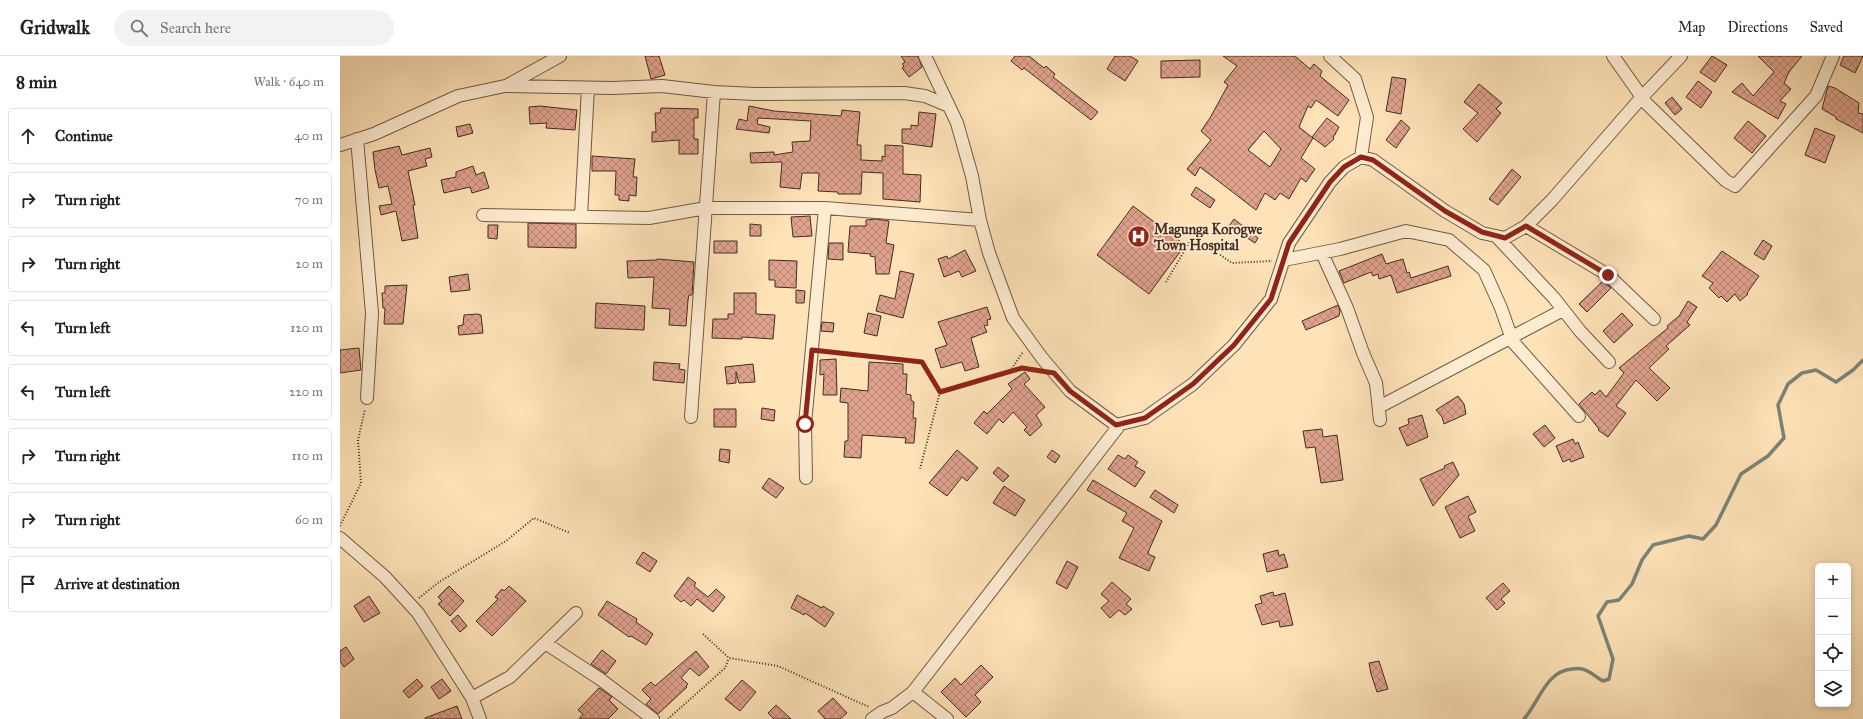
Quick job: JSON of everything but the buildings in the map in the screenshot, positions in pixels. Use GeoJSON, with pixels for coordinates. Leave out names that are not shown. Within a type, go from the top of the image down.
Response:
{"type":"FeatureCollection","features":[{"type":"Feature","properties":{"kind":"street"},"geometry":{"type":"LineString","coordinates":[[505,86],[560,56]]}},
{"type":"Feature","properties":{"kind":"street"},"geometry":{"type":"LineString","coordinates":[[925,56],[957,123],[968,161],[980,220],[989,253],[1013,318],[1054,373],[1070,391],[1116,425]]}},
{"type":"Feature","properties":{"kind":"street"},"geometry":{"type":"LineString","coordinates":[[1332,56],[1355,79],[1367,117],[1361,157]]}},
{"type":"Feature","properties":{"kind":"street"},"geometry":{"type":"LineString","coordinates":[[1613,56],[1642,98],[1726,181],[1735,186],[1816,96],[1833,56]]}},
{"type":"Feature","properties":{"kind":"street"},"geometry":{"type":"LineString","coordinates":[[1116,425],[1145,418],[1193,384],[1234,345],[1271,299],[1289,243],[1330,182],[1344,167],[1361,157],[1373,160],[1445,211],[1482,232],[1505,238],[1526,226],[1552,200],[1681,56]]}},
{"type":"Feature","properties":{"kind":"street"},"geometry":{"type":"LineString","coordinates":[[340,145],[374,134],[458,96],[505,86],[588,88],[662,86],[714,92],[755,94],[904,93],[925,96],[949,106]]}},
{"type":"Feature","properties":{"kind":"street"},"geometry":{"type":"LineString","coordinates":[[581,216],[588,88]]}},
{"type":"Feature","properties":{"kind":"street"},"geometry":{"type":"LineString","coordinates":[[691,417],[714,92]]}},
{"type":"Feature","properties":{"kind":"street"},"geometry":{"type":"LineString","coordinates":[[357,139],[372,313],[367,398]]}},
{"type":"Feature","properties":{"kind":"street"},"geometry":{"type":"LineString","coordinates":[[483,215],[649,218],[706,208],[825,208],[980,220]]}},
{"type":"Feature","properties":{"kind":"street"},"geometry":{"type":"LineString","coordinates":[[806,478],[805,424],[825,208]]}},
{"type":"Feature","properties":{"kind":"street"},"geometry":{"type":"LineString","coordinates":[[1526,226],[1608,275],[1654,319]]}},
{"type":"Feature","properties":{"kind":"street"},"geometry":{"type":"LineString","coordinates":[[1284,260],[1322,253],[1406,231],[1449,240],[1484,270],[1501,308],[1513,342],[1579,416]]}},
{"type":"Feature","properties":{"kind":"street"},"geometry":{"type":"LineString","coordinates":[[1496,236],[1609,362]]}},
{"type":"Feature","properties":{"kind":"street"},"geometry":{"type":"LineString","coordinates":[[1322,253],[1347,308],[1362,353],[1376,383],[1380,420]]}},
{"type":"Feature","properties":{"kind":"street"},"geometry":{"type":"LineString","coordinates":[[1379,407],[1563,310]]}},
{"type":"Feature","properties":{"kind":"street"},"geometry":{"type":"LineString","coordinates":[[877,716],[892,708],[913,692],[1118,427],[1116,425]]}},
{"type":"Feature","properties":{"kind":"street"},"geometry":{"type":"LineString","coordinates":[[340,538],[384,578],[418,613],[472,698],[480,719]]}},
{"type":"Feature","properties":{"kind":"street"},"geometry":{"type":"LineString","coordinates":[[472,698],[510,677],[576,613]]}},
{"type":"Feature","properties":{"kind":"street"},"geometry":{"type":"LineString","coordinates":[[545,642],[600,679],[653,719]]}},
{"type":"Feature","properties":{"kind":"street"},"geometry":{"type":"LineString","coordinates":[[913,692],[947,719]]}},
{"type":"Feature","properties":{"kind":"path"},"geometry":{"type":"LineString","coordinates":[[1166,282],[1190,243],[1200,241],[1232,263],[1284,260]]}},
{"type":"Feature","properties":{"kind":"path"},"geometry":{"type":"LineString","coordinates":[[1009,372],[1030,342]]}},
{"type":"Feature","properties":{"kind":"path"},"geometry":{"type":"LineString","coordinates":[[812,350],[922,362],[940,392],[920,469]]}},
{"type":"Feature","properties":{"kind":"path"},"geometry":{"type":"LineString","coordinates":[[940,392],[1022,368],[1054,373]]}},
{"type":"Feature","properties":{"kind":"path"},"geometry":{"type":"LineString","coordinates":[[340,526],[361,483],[358,440],[367,398]]}},
{"type":"Feature","properties":{"kind":"path"},"geometry":{"type":"LineString","coordinates":[[410,605],[439,582],[506,541],[534,518],[570,533]]}},
{"type":"Feature","properties":{"kind":"path"},"geometry":{"type":"LineString","coordinates":[[703,634],[729,658],[778,666],[877,716]]}},
{"type":"Feature","properties":{"kind":"path"},"geometry":{"type":"LineString","coordinates":[[668,719],[725,668],[729,658]]}},
{"type":"Feature","properties":{"kind":"waterway"},"geometry":{"type":"LineString","coordinates":[[1524,719],[1549,681],[1563,671],[1581,669],[1603,681],[1609,679],[1613,659],[1598,616],[1607,602],[1619,600],[1632,584],[1642,560],[1653,545],[1689,536],[1703,539],[1716,525],[1741,474],[1768,456],[1784,438],[1778,405],[1788,384],[1802,373],[1816,370],[1836,382],[1853,370],[1863,360]]}},
{"type":"Feature","properties":{"kind":"place","name":"Magunga Korogwe Town Hospital"},"geometry":{"type":"Point","coordinates":[1138,237]}},
{"type":"Feature","properties":{"kind":"route"},"geometry":{"type":"LineString","coordinates":[[805,424],[812,350],[922,362],[940,392],[1022,368],[1054,373],[1070,391],[1116,425],[1145,418],[1193,384],[1234,345],[1271,299],[1289,243],[1330,182],[1344,167],[1361,157],[1373,160],[1445,211],[1482,232],[1505,238],[1526,226],[1582,258],[1608,275]]}}]}
